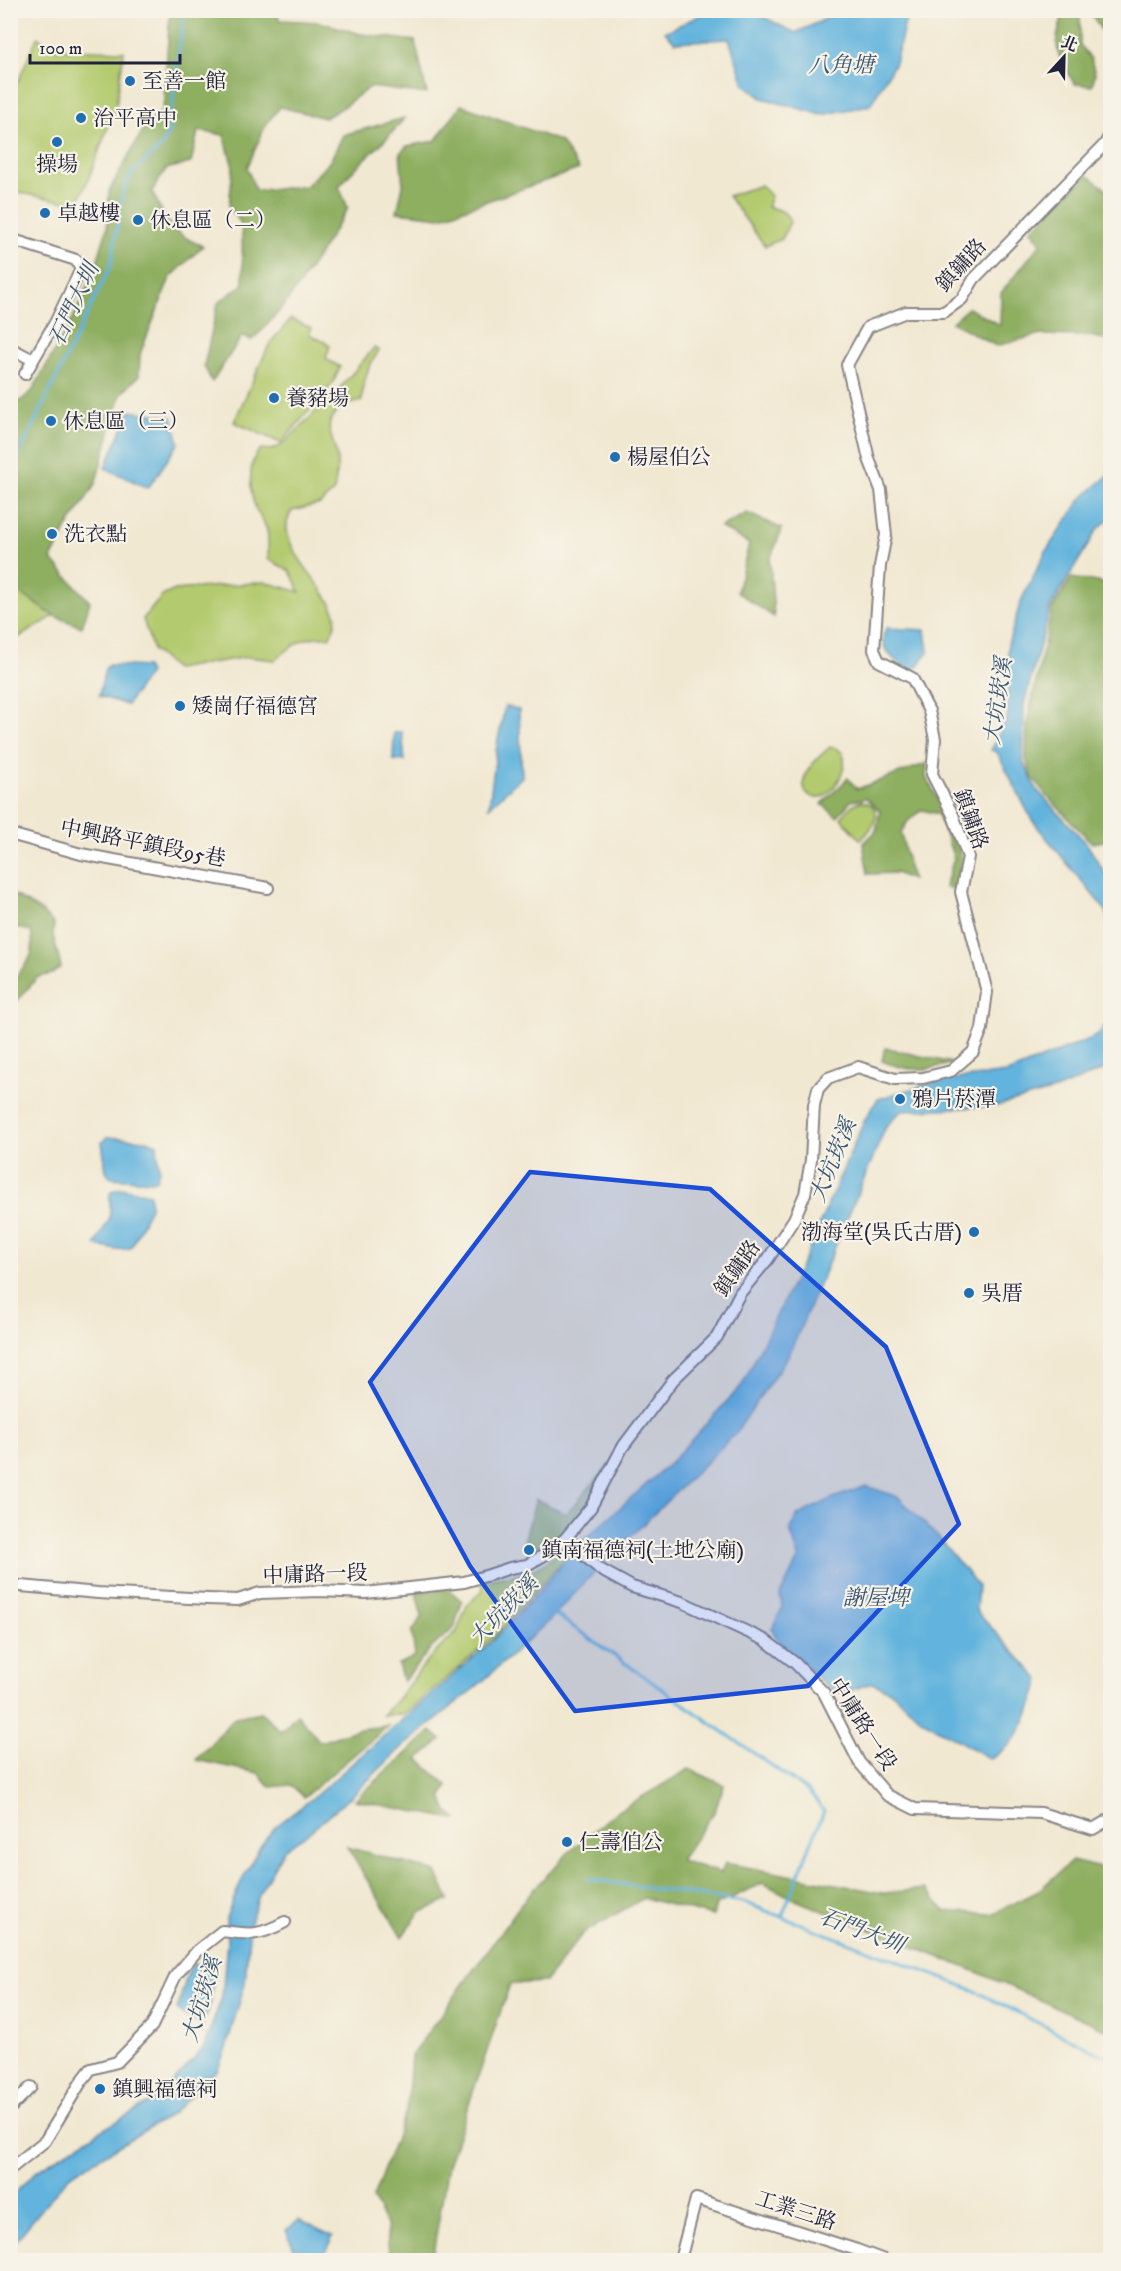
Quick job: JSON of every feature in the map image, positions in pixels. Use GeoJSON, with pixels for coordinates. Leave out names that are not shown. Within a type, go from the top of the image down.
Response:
{"type":"FeatureCollection","features":[{"type":"Feature","properties":{"kind":"street","name":"鎮鏞路"},"geometry":{"type":"LineString","coordinates":[[568,1543],[591,1507],[622,1448],[673,1380],[717,1337],[740,1293],[768,1259],[794,1219],[805,1194],[814,1105],[818,1089],[828,1078],[858,1067],[895,1079],[923,1078],[951,1071],[973,1052],[982,1029],[987,992],[961,892],[968,857],[953,815],[932,774],[934,739],[928,711],[912,678],[879,661],[874,650],[880,566],[886,535],[881,490],[869,459],[847,365],[868,327],[906,312],[944,312],[962,299],[974,279],[1105,144],[1110,135]]}},
{"type":"Feature","properties":{"kind":"street"},"geometry":{"type":"LineString","coordinates":[[10,239],[76,260],[81,269],[56,321],[25,374]]}},
{"type":"Feature","properties":{"kind":"street"},"geometry":{"type":"LineString","coordinates":[[10,348],[33,360]]}},
{"type":"Feature","properties":{"kind":"street","name":"中興路平鎮段95巷"},"geometry":{"type":"LineString","coordinates":[[10,834],[81,854],[268,888]]}},
{"type":"Feature","properties":{"kind":"street","name":"中庸路一段"},"geometry":{"type":"LineString","coordinates":[[10,1585],[98,1593],[238,1600],[260,1593],[320,1591],[365,1593],[464,1582],[527,1565],[568,1543],[601,1570],[632,1587],[682,1602],[765,1640],[795,1663],[824,1693],[858,1761],[887,1795],[915,1809],[1041,1813],[1093,1829],[1110,1819]]}},
{"type":"Feature","properties":{"kind":"street"},"geometry":{"type":"LineString","coordinates":[[10,2169],[45,2141],[91,2068],[117,2062],[147,2032],[159,2015],[176,1975],[197,1950],[222,1931],[252,1935],[268,1931],[285,1922]]}},
{"type":"Feature","properties":{"kind":"street"},"geometry":{"type":"LineString","coordinates":[[10,2108],[31,2087]]}},
{"type":"Feature","properties":{"kind":"street","name":"工業三路"},"geometry":{"type":"LineString","coordinates":[[680,2260],[696,2199],[884,2260]]}},
{"type":"Feature","properties":{"kind":"highlighted area"},"geometry":{"type":"Polygon","coordinates":[[[530,1172],[710,1189],[886,1347],[959,1524],[808,1686],[575,1711],[470,1566],[370,1382],[530,1172]]]}},
{"type":"Feature","properties":{"kind":"green space"},"geometry":{"type":"Polygon","coordinates":[[[170,11],[278,11],[279,20],[320,22],[361,34],[415,41],[427,94],[370,87],[325,118],[280,107],[266,124],[247,168],[256,191],[306,186],[330,161],[343,135],[404,118],[339,187],[348,208],[316,260],[280,311],[252,340],[242,336],[212,382],[204,366],[218,303],[243,284],[242,233],[240,222],[229,206],[233,167],[224,135],[198,131],[191,163],[166,169],[152,191],[166,218],[176,231],[203,246],[170,278],[140,354],[139,376],[121,394],[95,485],[67,528],[51,559],[90,602],[82,627],[54,616],[16,590],[11,591],[11,412],[13,407],[32,391],[73,318],[95,269],[107,229],[109,191],[144,128],[163,110],[170,11]]]}},
{"type":"Feature","properties":{"kind":"green space"},"geometry":{"type":"Polygon","coordinates":[[[1063,11],[1080,11],[1080,45],[1091,59],[1095,74],[1092,86],[1075,84],[1060,57],[1057,39],[1063,11]]]}},
{"type":"Feature","properties":{"kind":"green space"},"geometry":{"type":"Polygon","coordinates":[[[1080,11],[1110,11],[1110,30],[1101,30],[1091,13],[1080,11]]]}},
{"type":"Feature","properties":{"kind":"green space","name":"操場"},"geometry":{"type":"Polygon","coordinates":[[[37,37],[57,49],[124,51],[116,105],[77,204],[11,191],[11,98],[37,37]]]}},
{"type":"Feature","properties":{"kind":"green space"},"geometry":{"type":"Polygon","coordinates":[[[461,105],[560,141],[579,169],[441,217],[397,212],[403,185],[400,153],[407,146],[435,141],[461,105]]]}},
{"type":"Feature","properties":{"kind":"green space"},"geometry":{"type":"Polygon","coordinates":[[[1087,175],[1110,192],[1110,341],[1090,336],[1038,335],[996,346],[952,322],[968,308],[1000,325],[1001,293],[1041,243],[1031,230],[1087,175]]]}},
{"type":"Feature","properties":{"kind":"green space"},"geometry":{"type":"Polygon","coordinates":[[[761,185],[771,196],[767,207],[778,209],[790,222],[782,239],[765,246],[728,196],[761,185]]]}},
{"type":"Feature","properties":{"kind":"green space","name":"養豬場"},"geometry":{"type":"Polygon","coordinates":[[[291,319],[311,328],[309,334],[330,345],[326,359],[340,367],[333,383],[281,443],[234,422],[270,343],[291,319]]]}},
{"type":"Feature","properties":{"kind":"green space"},"geometry":{"type":"Polygon","coordinates":[[[374,348],[379,350],[369,367],[363,386],[362,401],[342,406],[330,424],[337,462],[334,491],[320,504],[292,511],[287,523],[288,536],[293,549],[329,600],[334,611],[335,625],[329,637],[306,639],[275,660],[247,657],[175,669],[153,650],[143,619],[162,596],[175,590],[265,582],[300,592],[290,571],[268,559],[267,530],[256,509],[252,494],[253,461],[261,449],[272,450],[282,445],[339,389],[374,348]]]}},
{"type":"Feature","properties":{"kind":"green space"},"geometry":{"type":"Polygon","coordinates":[[[747,513],[782,529],[770,560],[774,617],[737,592],[749,544],[720,527],[747,513]]]}},
{"type":"Feature","properties":{"kind":"green space"},"geometry":{"type":"Polygon","coordinates":[[[1071,578],[1110,584],[1110,840],[1092,843],[1046,795],[1032,777],[1026,759],[1027,723],[1052,609],[1071,578]]]}},
{"type":"Feature","properties":{"kind":"green space"},"geometry":{"type":"Polygon","coordinates":[[[16,590],[54,616],[11,642],[11,591],[16,590]]]}},
{"type":"Feature","properties":{"kind":"green space"},"geometry":{"type":"Polygon","coordinates":[[[830,747],[839,750],[843,756],[842,772],[833,789],[820,798],[814,798],[806,793],[804,780],[810,768],[830,747]]]}},
{"type":"Feature","properties":{"kind":"green space"},"geometry":{"type":"Polygon","coordinates":[[[927,763],[926,777],[942,807],[962,857],[957,891],[945,887],[954,858],[938,814],[922,810],[908,821],[901,833],[912,880],[896,873],[868,874],[863,844],[876,831],[880,811],[866,798],[851,801],[837,817],[822,804],[848,778],[857,789],[927,763]]]}},
{"type":"Feature","properties":{"kind":"green space"},"geometry":{"type":"Polygon","coordinates":[[[861,801],[874,808],[876,818],[870,830],[861,840],[841,818],[852,805],[861,801]]]}},
{"type":"Feature","properties":{"kind":"green space"},"geometry":{"type":"Polygon","coordinates":[[[11,893],[41,911],[54,924],[53,935],[61,967],[52,974],[38,977],[11,1008],[11,986],[31,955],[32,941],[31,931],[14,927],[11,929],[11,893]]]}},
{"type":"Feature","properties":{"kind":"green space"},"geometry":{"type":"Polygon","coordinates":[[[885,1048],[953,1063],[934,1068],[909,1069],[882,1061],[885,1048]]]}},
{"type":"Feature","properties":{"kind":"green space"},"geometry":{"type":"Polygon","coordinates":[[[611,1463],[588,1504],[559,1536],[536,1555],[538,1546],[524,1541],[536,1499],[566,1514],[611,1463]]]}},
{"type":"Feature","properties":{"kind":"green space"},"geometry":{"type":"Polygon","coordinates":[[[568,1549],[571,1551],[542,1585],[479,1650],[403,1715],[382,1715],[397,1700],[427,1661],[457,1631],[467,1605],[483,1590],[482,1583],[530,1571],[568,1549]]]}},
{"type":"Feature","properties":{"kind":"green space"},"geometry":{"type":"Polygon","coordinates":[[[448,1589],[462,1601],[454,1628],[430,1649],[403,1682],[398,1664],[415,1657],[412,1632],[422,1616],[416,1593],[448,1589]]]}},
{"type":"Feature","properties":{"kind":"green space"},"geometry":{"type":"Polygon","coordinates":[[[261,1712],[281,1731],[297,1714],[320,1742],[359,1729],[388,1726],[304,1797],[291,1785],[270,1787],[258,1773],[196,1760],[235,1717],[261,1712]]]}},
{"type":"Feature","properties":{"kind":"green space"},"geometry":{"type":"Polygon","coordinates":[[[431,1731],[441,1740],[418,1759],[448,1786],[442,1796],[446,1810],[459,1820],[355,1800],[431,1731]]]}},
{"type":"Feature","properties":{"kind":"green space"},"geometry":{"type":"Polygon","coordinates":[[[689,1769],[724,1785],[715,1811],[680,1860],[721,1873],[725,1863],[883,1893],[926,1889],[945,1911],[992,1914],[1037,1892],[1072,1861],[1110,1870],[1110,2031],[979,1973],[798,1901],[763,1883],[716,1905],[713,1916],[644,1898],[583,1933],[545,1982],[510,1984],[448,2165],[432,2260],[390,2260],[386,2225],[373,2198],[407,2109],[411,2056],[527,1896],[568,1853],[616,1812],[689,1769]]]}},
{"type":"Feature","properties":{"kind":"green space"},"geometry":{"type":"Polygon","coordinates":[[[347,1847],[436,1872],[449,1900],[419,1913],[402,1937],[347,1847]]]}},
{"type":"Feature","properties":{"kind":"water","name":"八角塘"},"geometry":{"type":"Polygon","coordinates":[[[709,11],[752,11],[795,33],[830,17],[831,11],[908,11],[895,63],[870,105],[822,115],[762,98],[744,84],[729,39],[675,42],[665,32],[709,11]]]}},
{"type":"Feature","properties":{"kind":"water"},"geometry":{"type":"Polygon","coordinates":[[[130,411],[172,417],[179,443],[148,488],[105,468],[130,411]]]}},
{"type":"Feature","properties":{"kind":"water"},"geometry":{"type":"Polygon","coordinates":[[[1110,474],[1110,518],[1097,530],[1050,608],[1024,705],[1023,761],[1037,790],[1087,844],[1110,881],[1110,934],[1106,911],[1032,820],[997,752],[991,750],[1008,716],[1008,644],[1021,601],[1046,551],[1082,498],[1110,474]]]}},
{"type":"Feature","properties":{"kind":"water"},"geometry":{"type":"Polygon","coordinates":[[[887,628],[925,630],[928,651],[919,665],[912,670],[889,654],[883,642],[887,628]]]}},
{"type":"Feature","properties":{"kind":"water"},"geometry":{"type":"Polygon","coordinates":[[[109,665],[146,667],[149,673],[127,705],[99,696],[105,669],[109,665]]]}},
{"type":"Feature","properties":{"kind":"water"},"geometry":{"type":"Polygon","coordinates":[[[505,706],[519,710],[522,777],[489,807],[497,744],[505,706]]]}},
{"type":"Feature","properties":{"kind":"water"},"geometry":{"type":"Polygon","coordinates":[[[402,732],[405,761],[393,760],[394,733],[402,732]]]}},
{"type":"Feature","properties":{"kind":"water"},"geometry":{"type":"Polygon","coordinates":[[[1110,1019],[1110,1062],[1103,1070],[1055,1090],[996,1106],[901,1111],[886,1127],[790,1353],[736,1433],[593,1574],[551,1619],[483,1681],[399,1750],[354,1794],[312,1830],[284,1850],[260,1892],[250,1923],[245,1983],[218,2069],[172,2114],[69,2176],[11,2247],[11,2196],[37,2171],[159,2097],[203,2049],[222,1997],[227,1942],[226,1918],[240,1884],[260,1847],[275,1827],[314,1797],[489,1644],[531,1601],[579,1544],[669,1464],[742,1385],[805,1258],[865,1119],[878,1099],[939,1081],[1007,1073],[1097,1036],[1110,1019]]]}},
{"type":"Feature","properties":{"kind":"water"},"geometry":{"type":"Polygon","coordinates":[[[107,1137],[146,1140],[157,1144],[159,1169],[157,1179],[152,1181],[111,1178],[106,1171],[102,1142],[107,1137]]]}},
{"type":"Feature","properties":{"kind":"water"},"geometry":{"type":"Polygon","coordinates":[[[121,1188],[150,1194],[150,1207],[131,1248],[116,1250],[95,1245],[110,1217],[110,1194],[121,1188]]]}},
{"type":"Feature","properties":{"kind":"water","name":"謝屋埤"},"geometry":{"type":"Polygon","coordinates":[[[866,1486],[898,1497],[939,1538],[978,1586],[976,1611],[1040,1680],[1033,1703],[1017,1735],[1001,1752],[990,1759],[921,1719],[890,1691],[872,1683],[843,1693],[829,1688],[778,1641],[772,1629],[782,1608],[780,1595],[799,1557],[790,1530],[798,1515],[833,1498],[866,1486]]]}},
{"type":"Feature","properties":{"kind":"water","name":"大坑崁溪"},"geometry":{"type":"Polygon","coordinates":[[[194,1964],[209,1970],[214,1976],[211,2002],[203,2025],[200,2026],[177,2010],[189,1968],[194,1964]]]}},
{"type":"Feature","properties":{"kind":"water"},"geometry":{"type":"Polygon","coordinates":[[[299,2220],[333,2236],[323,2260],[305,2260],[295,2251],[286,2230],[299,2220]]]}},
{"type":"Feature","properties":{"kind":"waterway","name":"石門大圳"},"geometry":{"type":"LineString","coordinates":[[10,473],[111,265],[123,192],[131,174],[162,146],[169,131],[184,10]]}},
{"type":"Feature","properties":{"kind":"waterway"},"geometry":{"type":"LineString","coordinates":[[552,1612],[808,1791],[824,1811],[782,1916]]}},
{"type":"Feature","properties":{"kind":"waterway","name":"石門大圳"},"geometry":{"type":"LineString","coordinates":[[588,1879],[743,1902],[973,1990],[1110,2059]]}},
{"type":"Feature","properties":{"kind":"place","name":"至善一館"},"geometry":{"type":"Point","coordinates":[130,81]}},
{"type":"Feature","properties":{"kind":"place","name":"治平高中"},"geometry":{"type":"Point","coordinates":[81,118]}},
{"type":"Feature","properties":{"kind":"place","name":"操場"},"geometry":{"type":"Point","coordinates":[57,142]}},
{"type":"Feature","properties":{"kind":"place","name":"卓越樓"},"geometry":{"type":"Point","coordinates":[45,213]}},
{"type":"Feature","properties":{"kind":"place","name":"休息區（二）"},"geometry":{"type":"Point","coordinates":[138,220]}},
{"type":"Feature","properties":{"kind":"place","name":"養豬場"},"geometry":{"type":"Point","coordinates":[274,398]}},
{"type":"Feature","properties":{"kind":"place","name":"休息區（三）"},"geometry":{"type":"Point","coordinates":[51,421]}},
{"type":"Feature","properties":{"kind":"place","name":"楊屋伯公"},"geometry":{"type":"Point","coordinates":[615,457]}},
{"type":"Feature","properties":{"kind":"place","name":"洗衣點"},"geometry":{"type":"Point","coordinates":[52,534]}},
{"type":"Feature","properties":{"kind":"place","name":"矮崗仔福德宮"},"geometry":{"type":"Point","coordinates":[180,706]}},
{"type":"Feature","properties":{"kind":"place","name":"鴉片菸潭"},"geometry":{"type":"Point","coordinates":[900,1099]}},
{"type":"Feature","properties":{"kind":"place","name":"渤海堂(吳氏古厝)"},"geometry":{"type":"Point","coordinates":[974,1232]}},
{"type":"Feature","properties":{"kind":"place","name":"吳厝"},"geometry":{"type":"Point","coordinates":[969,1293]}},
{"type":"Feature","properties":{"kind":"place","name":"鎮南福德祠(土地公廟)"},"geometry":{"type":"Point","coordinates":[529,1550]}},
{"type":"Feature","properties":{"kind":"place","name":"仁壽伯公"},"geometry":{"type":"Point","coordinates":[567,1842]}},
{"type":"Feature","properties":{"kind":"place","name":"鎮興福德祠"},"geometry":{"type":"Point","coordinates":[100,2089]}}]}
